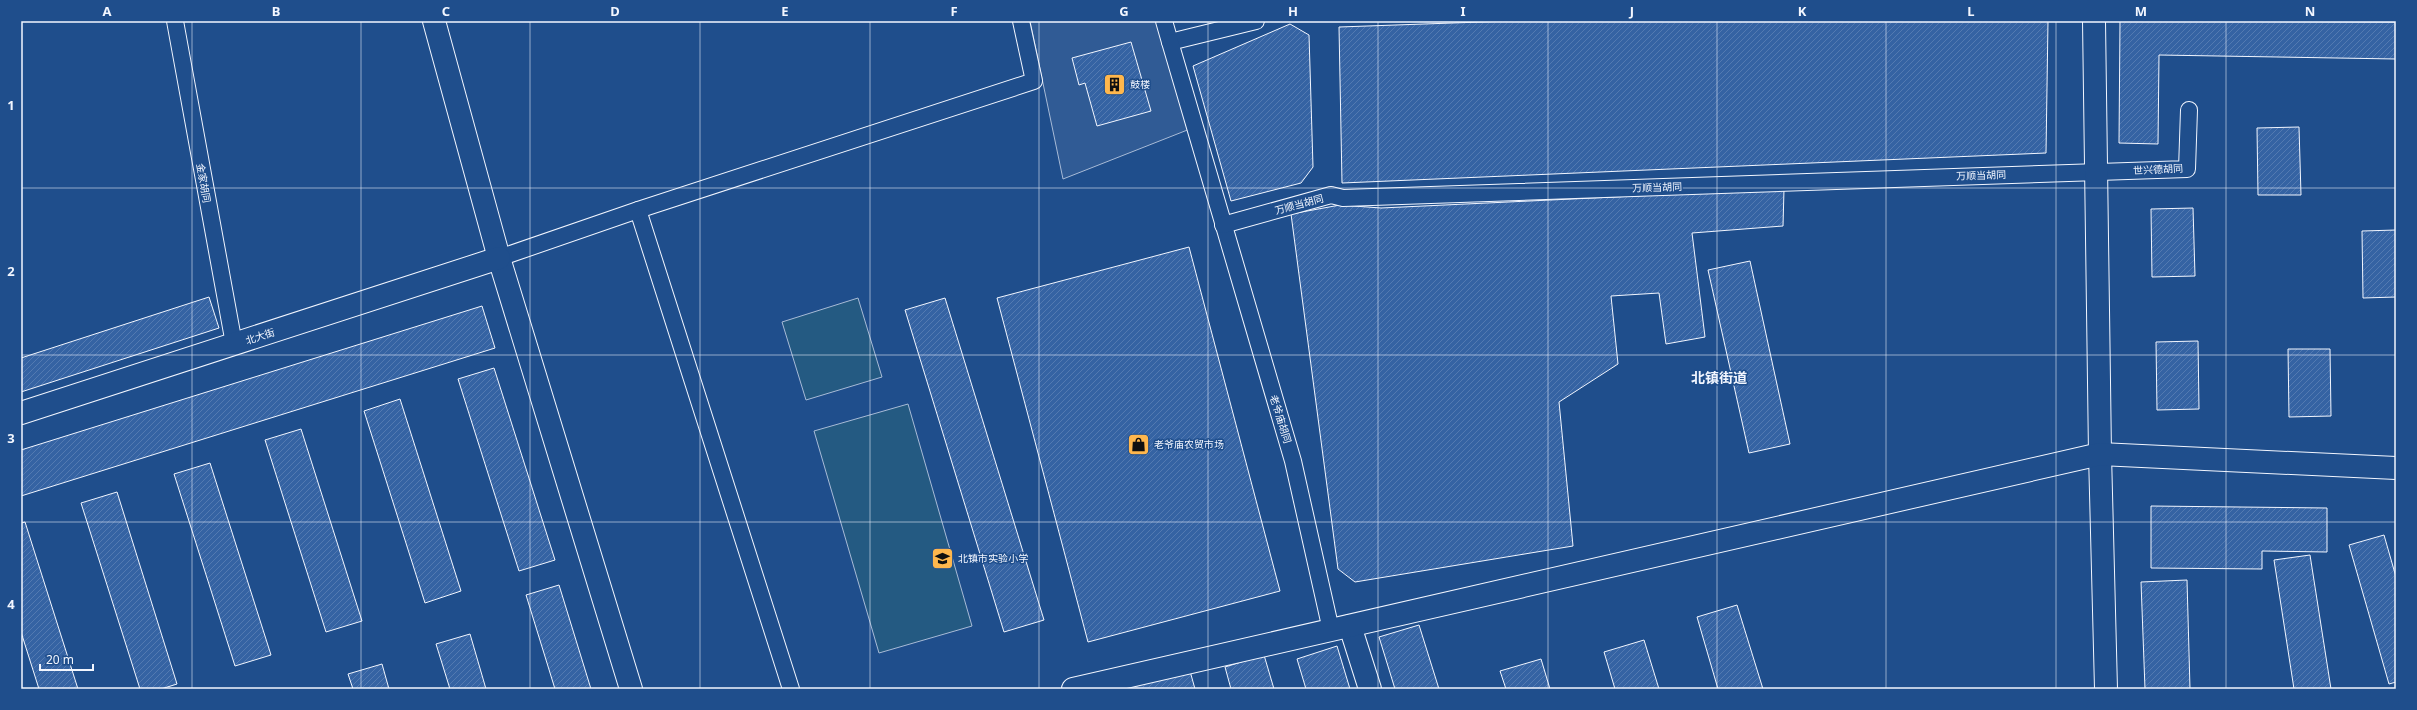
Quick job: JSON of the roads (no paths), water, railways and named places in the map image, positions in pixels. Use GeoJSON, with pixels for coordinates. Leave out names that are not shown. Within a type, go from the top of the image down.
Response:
{"type":"FeatureCollection","features":[{"type":"Feature","properties":{"kind":"street","name":"金家胡同"},"geometry":{"type":"LineString","coordinates":[[175,21],[234,344]]}},
{"type":"Feature","properties":{"kind":"street"},"geometry":{"type":"LineString","coordinates":[[434,21],[499,258],[632,689]]}},
{"type":"Feature","properties":{"kind":"street"},"geometry":{"type":"LineString","coordinates":[[499,258],[638,210],[1034,81],[1021,21]]}},
{"type":"Feature","properties":{"kind":"street","name":"老爷庙胡同"},"geometry":{"type":"LineString","coordinates":[[1164,21],[1341,628],[1370,689]]}},
{"type":"Feature","properties":{"kind":"street"},"geometry":{"type":"LineString","coordinates":[[1170,42],[1256,21]]}},
{"type":"Feature","properties":{"kind":"street"},"geometry":{"type":"LineString","coordinates":[[2094,21],[2100,454],[2106,689]]}},
{"type":"Feature","properties":{"kind":"street","name":"世兴德胡同"},"geometry":{"type":"LineString","coordinates":[[2096,171],[2187,169],[2189,110]]}},
{"type":"Feature","properties":{"kind":"street","name":"万顺当胡同"},"geometry":{"type":"LineString","coordinates":[[1221,218],[1331,195],[1343,198],[2096,171]]}},
{"type":"Feature","properties":{"kind":"street"},"geometry":{"type":"LineString","coordinates":[[638,210],[791,689]]}},
{"type":"Feature","properties":{"kind":"street","name":"北大街"},"geometry":{"type":"LineString","coordinates":[[21,413],[499,258]]}},
{"type":"Feature","properties":{"kind":"street"},"geometry":{"type":"LineString","coordinates":[[1073,689],[2100,454],[2396,468]]}},
{"type":"Feature","properties":{"kind":"place","name":"鼓楼"},"geometry":{"type":"Point","coordinates":[1114,84]}},
{"type":"Feature","properties":{"kind":"place","name":"老爷庙农贸市场"},"geometry":{"type":"Point","coordinates":[1138,444]}},
{"type":"Feature","properties":{"kind":"place","name":"北镇市实验小学"},"geometry":{"type":"Point","coordinates":[942,558]}},
{"type":"Feature","properties":{"kind":"district","name":"北镇街道"},"geometry":{"type":"Point","coordinates":[1719,378]}}]}
